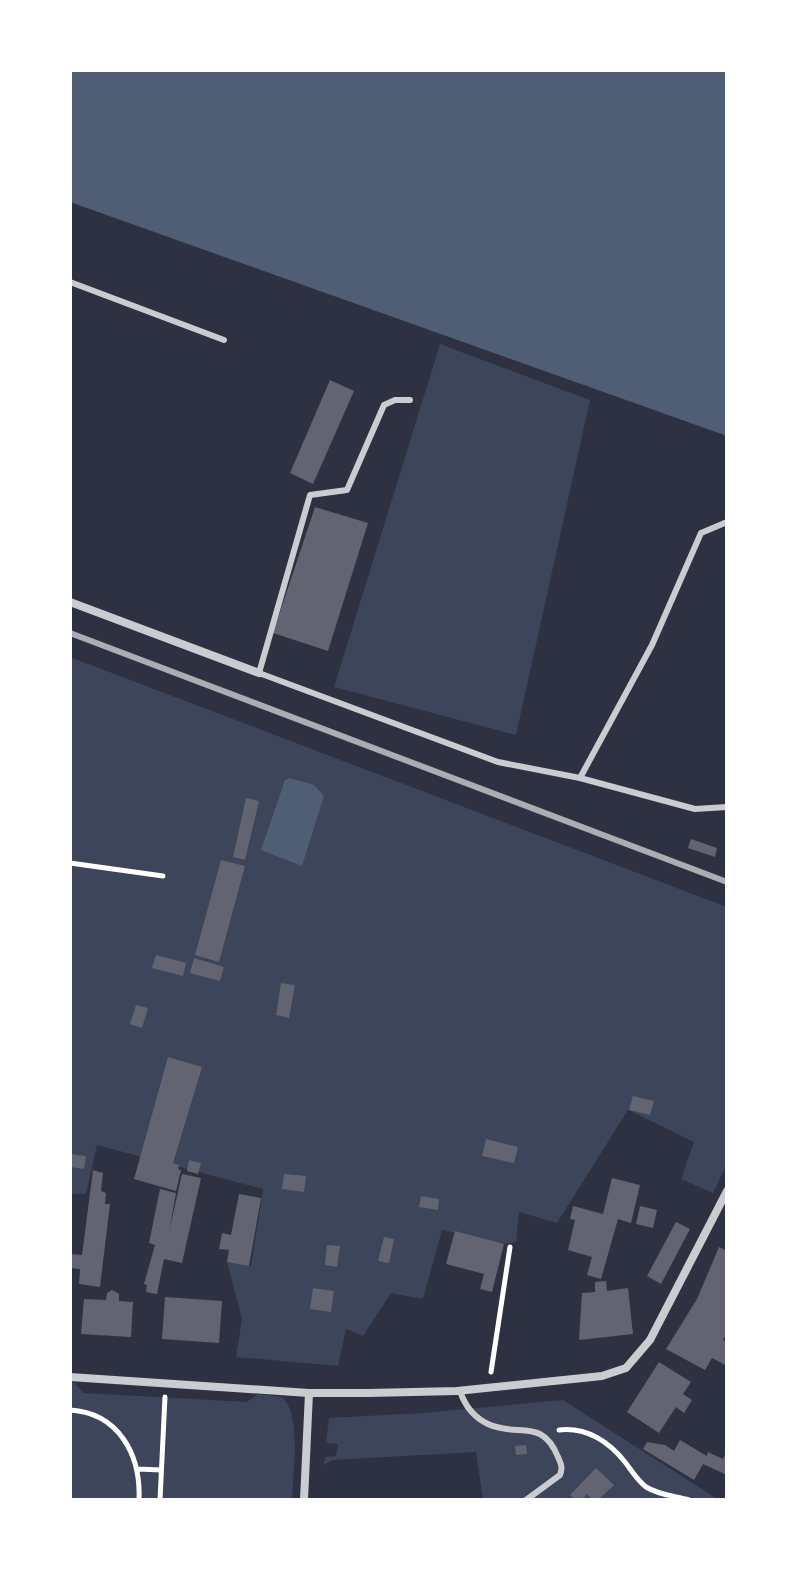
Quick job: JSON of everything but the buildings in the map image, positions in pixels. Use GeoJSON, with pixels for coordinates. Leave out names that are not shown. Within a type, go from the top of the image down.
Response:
{"type":"FeatureCollection","features":[{"type":"Feature","properties":{"kind":"street"},"geometry":{"type":"LineString","coordinates":[[70,602],[259,673]]}},
{"type":"Feature","properties":{"kind":"street"},"geometry":{"type":"LineString","coordinates":[[70,1377],[309,1393],[460,1391],[591,1378],[626,1368],[650,1340],[727,1191]]}},
{"type":"Feature","properties":{"kind":"street"},"geometry":{"type":"LineString","coordinates":[[304,1500],[309,1393]]}},
{"type":"Feature","properties":{"kind":"lane"},"geometry":{"type":"LineString","coordinates":[[70,282],[224,340]]}},
{"type":"Feature","properties":{"kind":"lane"},"geometry":{"type":"LineString","coordinates":[[410,400],[395,400],[384,405],[347,490],[310,495],[259,673],[498,762],[580,778],[695,809],[727,807]]}},
{"type":"Feature","properties":{"kind":"lane"},"geometry":{"type":"LineString","coordinates":[[580,778],[652,645],[701,533],[727,522]]}},
{"type":"Feature","properties":{"kind":"lane"},"geometry":{"type":"LineString","coordinates":[[460,1391],[471,1413],[486,1424],[545,1435],[554,1446],[562,1470],[560,1475],[526,1500]]}},
{"type":"Feature","properties":{"kind":"path"},"geometry":{"type":"LineString","coordinates":[[70,863],[163,876]]}},
{"type":"Feature","properties":{"kind":"path"},"geometry":{"type":"LineString","coordinates":[[489,1388],[510,1247]]}},
{"type":"Feature","properties":{"kind":"path"},"geometry":{"type":"LineString","coordinates":[[160,1500],[166,1383]]}},
{"type":"Feature","properties":{"kind":"path"},"geometry":{"type":"LineString","coordinates":[[70,1410],[99,1416],[116,1428],[129,1447],[138,1469],[139,1500]]}},
{"type":"Feature","properties":{"kind":"path"},"geometry":{"type":"LineString","coordinates":[[545,1435],[560,1429],[591,1433],[617,1453],[646,1487],[689,1500]]}},
{"type":"Feature","properties":{"kind":"path"},"geometry":{"type":"LineString","coordinates":[[138,1469],[161,1470]]}},
{"type":"Feature","properties":{"kind":"shaded area"},"geometry":{"type":"Polygon","coordinates":[[[70,70],[727,70],[727,436],[70,202],[70,70]]]}},
{"type":"Feature","properties":{"kind":"shaded area"},"geometry":{"type":"Polygon","coordinates":[[[440,344],[590,400],[516,735],[334,687],[440,344]]]}},
{"type":"Feature","properties":{"kind":"shaded area"},"geometry":{"type":"Polygon","coordinates":[[[70,657],[727,907],[727,1164],[713,1193],[681,1179],[694,1142],[628,1110],[557,1223],[519,1212],[516,1242],[504,1244],[442,1230],[423,1299],[391,1293],[363,1336],[346,1329],[338,1366],[236,1357],[242,1319],[227,1262],[251,1266],[263,1189],[97,1145],[86,1194],[70,1194],[70,657]]]}},
{"type":"Feature","properties":{"kind":"shaded area"},"geometry":{"type":"Polygon","coordinates":[[[290,778],[314,785],[324,796],[302,866],[261,850],[285,780],[290,778]]]}},
{"type":"Feature","properties":{"kind":"shaded area"},"geometry":{"type":"Polygon","coordinates":[[[70,1382],[75,1383],[83,1393],[247,1402],[258,1394],[282,1397],[292,1417],[294,1431],[292,1500],[70,1500],[70,1382]]]}},
{"type":"Feature","properties":{"kind":"shaded area"},"geometry":{"type":"Polygon","coordinates":[[[563,1400],[719,1500],[483,1500],[476,1452],[333,1460],[324,1465],[325,1457],[336,1456],[338,1444],[326,1443],[329,1418],[563,1400]]]}},
{"type":"Feature","properties":{"kind":"railway"},"geometry":{"type":"LineString","coordinates":[[70,633],[727,882]]}}]}
